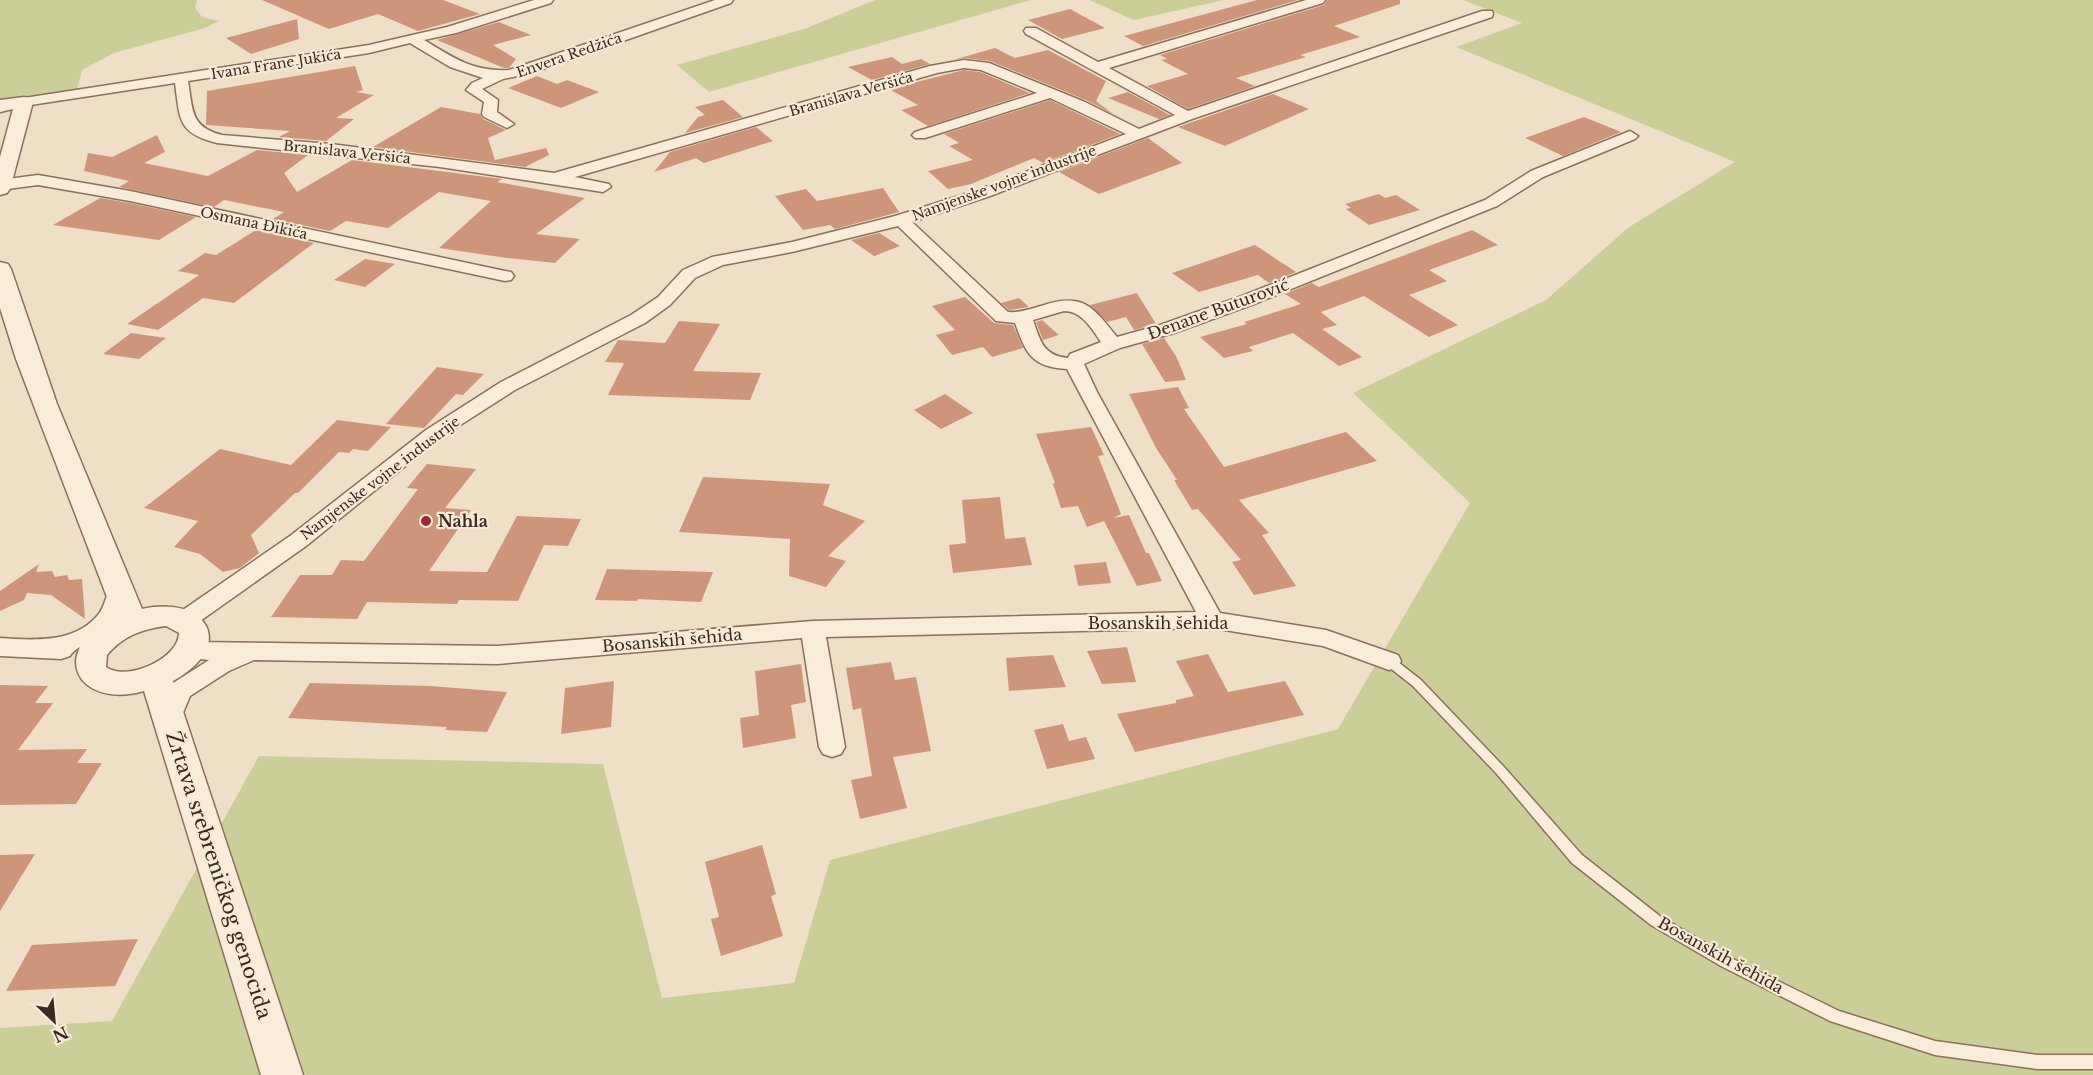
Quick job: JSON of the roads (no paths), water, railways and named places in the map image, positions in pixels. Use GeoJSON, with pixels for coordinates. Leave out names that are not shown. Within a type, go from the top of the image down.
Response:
{"type":"FeatureCollection","features":[{"type":"Feature","properties":{"kind":"street","name":"Ivana Frane Jukića"},"geometry":{"type":"LineString","coordinates":[[0,106],[322,58],[414,40],[547,0]]}},
{"type":"Feature","properties":{"kind":"street","name":"Envera Redžića"},"geometry":{"type":"LineString","coordinates":[[414,40],[463,68],[486,76],[497,77],[527,70],[727,0]]}},
{"type":"Feature","properties":{"kind":"street"},"geometry":{"type":"LineString","coordinates":[[1097,67],[1319,0]]}},
{"type":"Feature","properties":{"kind":"street","name":"Namjenske vojne industrije"},"geometry":{"type":"LineString","coordinates":[[185,620],[298,541],[433,435],[508,386],[638,319],[664,301],[689,274],[718,261],[792,248],[901,220],[984,193],[1187,116],[1487,14]]}},
{"type":"Feature","properties":{"kind":"street"},"geometry":{"type":"LineString","coordinates":[[1031,31],[1187,116]]}},
{"type":"Feature","properties":{"kind":"street","name":"Branislava Veršića"},"geometry":{"type":"LineString","coordinates":[[554,178],[954,65],[984,66],[1051,93],[1140,135]]}},
{"type":"Feature","properties":{"kind":"street"},"geometry":{"type":"LineString","coordinates":[[497,77],[473,90],[491,100],[489,114],[507,124]]}},
{"type":"Feature","properties":{"kind":"street","name":"Branislava Veršića"},"geometry":{"type":"LineString","coordinates":[[181,79],[188,122],[203,135],[222,140],[332,149],[554,178],[603,187]]}},
{"type":"Feature","properties":{"kind":"street"},"geometry":{"type":"LineString","coordinates":[[920,135],[1051,93]]}},
{"type":"Feature","properties":{"kind":"street"},"geometry":{"type":"LineString","coordinates":[[0,187],[20,123],[24,102]]}},
{"type":"Feature","properties":{"kind":"street","name":"Đenane Buturović"},"geometry":{"type":"LineString","coordinates":[[1074,364],[1077,358],[1086,353],[1248,300],[1491,203],[1537,174],[1630,136]]}},
{"type":"Feature","properties":{"kind":"street","name":"Osmana Đikića"},"geometry":{"type":"LineString","coordinates":[[0,187],[38,180],[130,196],[505,276]]}},
{"type":"Feature","properties":{"kind":"street"},"geometry":{"type":"LineString","coordinates":[[901,220],[994,311],[1008,318],[1023,319],[1070,304],[1081,308],[1113,344]]}},
{"type":"Feature","properties":{"kind":"street"},"geometry":{"type":"LineString","coordinates":[[0,269],[10,306],[51,420],[132,622]]}},
{"type":"Feature","properties":{"kind":"street"},"geometry":{"type":"LineString","coordinates":[[1023,319],[1036,354],[1047,361],[1074,364],[1212,620]]}},
{"type":"Feature","properties":{"kind":"street"},"geometry":{"type":"LineString","coordinates":[[46,649],[75,641],[96,629],[111,615],[120,590]]}},
{"type":"Feature","properties":{"kind":"street"},"geometry":{"type":"LineString","coordinates":[[166,616],[185,620],[195,631],[195,640],[190,651],[178,662],[155,675],[128,683],[112,683],[99,679],[91,672],[89,663],[93,651],[102,640],[132,622],[166,616]]}},
{"type":"Feature","properties":{"kind":"street","name":"Bosanskih šehida"},"geometry":{"type":"LineString","coordinates":[[190,651],[497,655],[813,629],[1212,620],[1326,638],[1389,661]]}},
{"type":"Feature","properties":{"kind":"street"},"geometry":{"type":"LineString","coordinates":[[813,629],[832,747]]}},
{"type":"Feature","properties":{"kind":"street"},"geometry":{"type":"LineString","coordinates":[[0,647],[93,651]]}},
{"type":"Feature","properties":{"kind":"street"},"geometry":{"type":"LineString","coordinates":[[169,718],[179,691],[220,665],[254,652]]}},
{"type":"Feature","properties":{"kind":"street","name":"Žrtava srebreničkog genocida"},"geometry":{"type":"LineString","coordinates":[[155,675],[282,1075]]}},
{"type":"Feature","properties":{"kind":"lane","name":"Bosanskih šehida"},"geometry":{"type":"LineString","coordinates":[[1389,661],[1418,684],[1500,770],[1577,859],[1656,921],[1726,962],[1835,1016],[1935,1048],[2037,1062],[2093,1062]]}},
{"type":"Feature","properties":{"kind":"place","name":"Nahla"},"geometry":{"type":"Point","coordinates":[426,521]}}]}
